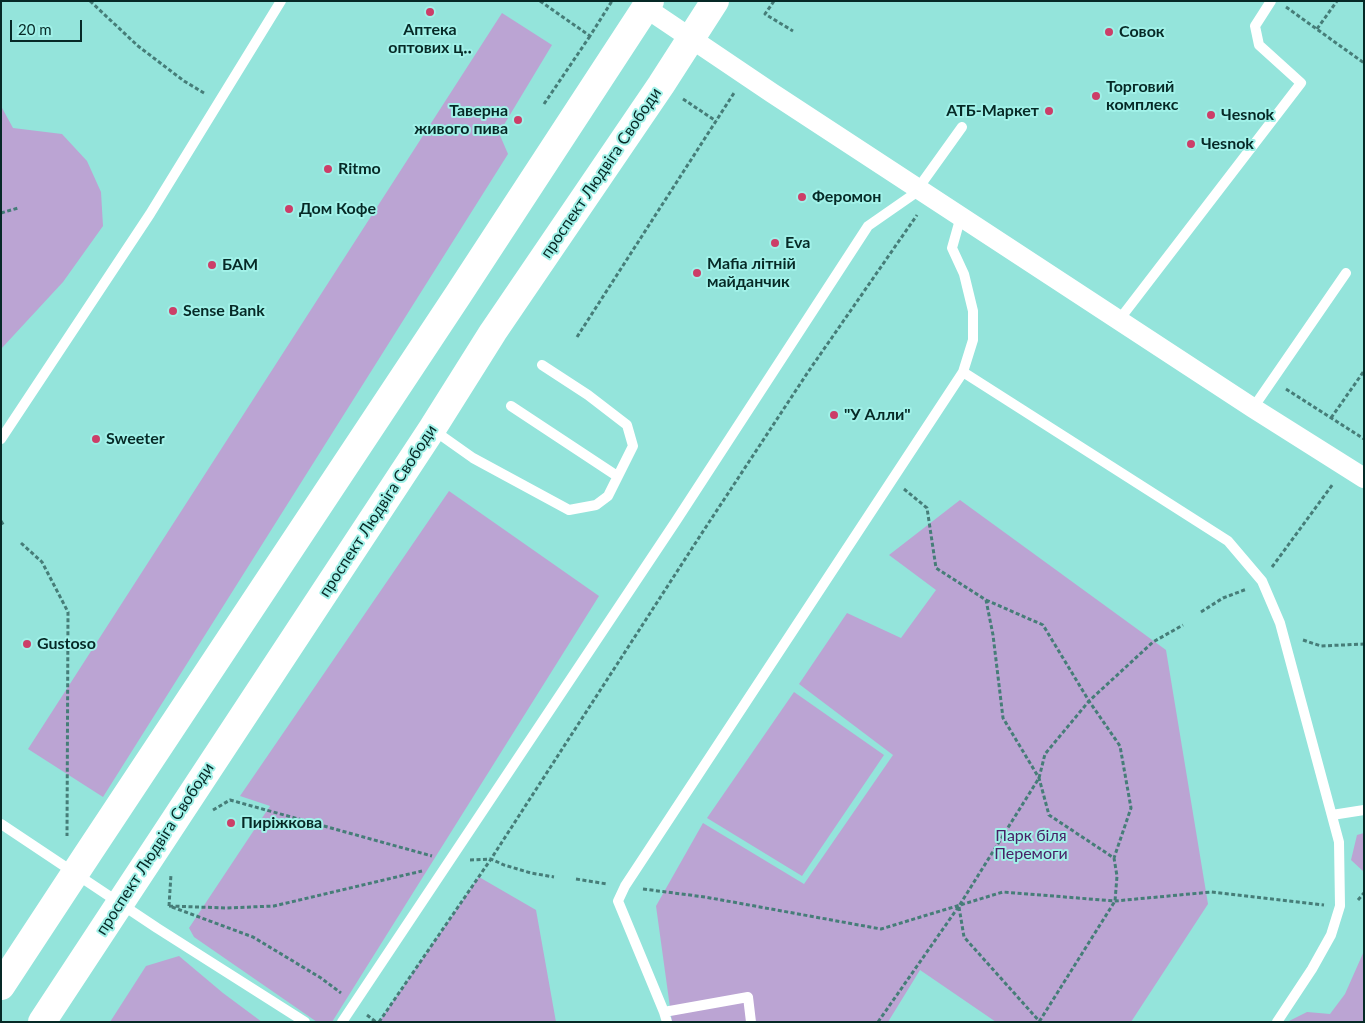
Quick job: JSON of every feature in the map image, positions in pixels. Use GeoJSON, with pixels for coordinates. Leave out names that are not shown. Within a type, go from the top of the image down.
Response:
{"type":"FeatureCollection","features":[{"type":"Feature","properties":{"kind":"main road","name":"проспект Людвіга Свободи"},"geometry":{"type":"LineString","coordinates":[[42,1022],[432,430],[493,332],[661,85],[715,1]]}},
{"type":"Feature","properties":{"kind":"main road"},"geometry":{"type":"LineString","coordinates":[[1,986],[648,5]]}},
{"type":"Feature","properties":{"kind":"street"},"geometry":{"type":"LineString","coordinates":[[648,5],[690,38],[1119,320],[1364,478]]}},
{"type":"Feature","properties":{"kind":"lane"},"geometry":{"type":"LineString","coordinates":[[1,439],[150,214],[281,1]]}},
{"type":"Feature","properties":{"kind":"lane"},"geometry":{"type":"LineString","coordinates":[[1119,320],[1301,83],[1259,45],[1255,26],[1271,1]]}},
{"type":"Feature","properties":{"kind":"lane"},"geometry":{"type":"LineString","coordinates":[[342,1022],[448,860],[676,521],[868,226],[914,194],[962,127]]}},
{"type":"Feature","properties":{"kind":"lane"},"geometry":{"type":"LineString","coordinates":[[752,1022],[748,997],[666,1017],[618,901],[625,886],[963,372],[973,340],[973,312],[964,274],[952,248],[961,216]]}},
{"type":"Feature","properties":{"kind":"lane"},"geometry":{"type":"LineString","coordinates":[[1254,408],[1346,274]]}},
{"type":"Feature","properties":{"kind":"lane"},"geometry":{"type":"LineString","coordinates":[[432,430],[472,458],[570,510],[596,505],[608,496],[632,446],[627,425],[588,395],[542,365]]}},
{"type":"Feature","properties":{"kind":"lane"},"geometry":{"type":"LineString","coordinates":[[963,372],[1228,540],[1262,581],[1280,623],[1339,842],[1340,906],[1331,935],[1312,969],[1277,1022]]}},
{"type":"Feature","properties":{"kind":"lane"},"geometry":{"type":"LineString","coordinates":[[511,406],[617,476]]}},
{"type":"Feature","properties":{"kind":"lane"},"geometry":{"type":"LineString","coordinates":[[1332,815],[1364,810]]}},
{"type":"Feature","properties":{"kind":"lane"},"geometry":{"type":"LineString","coordinates":[[1,824],[305,1022]]}},
{"type":"Feature","properties":{"kind":"path"},"geometry":{"type":"LineString","coordinates":[[90,1],[138,46],[184,81],[219,103]]}},
{"type":"Feature","properties":{"kind":"path"},"geometry":{"type":"LineString","coordinates":[[540,1],[590,36]]}},
{"type":"Feature","properties":{"kind":"path"},"geometry":{"type":"LineString","coordinates":[[544,104],[612,1]]}},
{"type":"Feature","properties":{"kind":"path"},"geometry":{"type":"LineString","coordinates":[[774,1],[765,14],[793,31]]}},
{"type":"Feature","properties":{"kind":"path"},"geometry":{"type":"LineString","coordinates":[[1317,30],[1337,1]]}},
{"type":"Feature","properties":{"kind":"path"},"geometry":{"type":"LineString","coordinates":[[1285,7],[1364,63]]}},
{"type":"Feature","properties":{"kind":"path"},"geometry":{"type":"LineString","coordinates":[[577,338],[735,91]]}},
{"type":"Feature","properties":{"kind":"path"},"geometry":{"type":"LineString","coordinates":[[680,97],[716,120]]}},
{"type":"Feature","properties":{"kind":"path"},"geometry":{"type":"LineString","coordinates":[[1,213],[18,208]]}},
{"type":"Feature","properties":{"kind":"path"},"geometry":{"type":"LineString","coordinates":[[448,860],[413,874],[274,906],[226,908],[169,906],[253,937],[321,978],[378,1022],[491,859],[775,421],[920,210]]}},
{"type":"Feature","properties":{"kind":"path"},"geometry":{"type":"LineString","coordinates":[[1331,418],[1364,371]]}},
{"type":"Feature","properties":{"kind":"path"},"geometry":{"type":"LineString","coordinates":[[1272,381],[1364,439]]}},
{"type":"Feature","properties":{"kind":"path"},"geometry":{"type":"LineString","coordinates":[[893,480],[927,508],[936,568],[986,600],[1043,625],[1088,702],[1120,746],[1131,808],[1114,858],[1117,876],[1115,901],[1039,1021],[998,972],[964,937],[959,906]]}},
{"type":"Feature","properties":{"kind":"path"},"geometry":{"type":"LineString","coordinates":[[1201,612],[1223,598],[1243,591],[1262,581],[1334,483]]}},
{"type":"Feature","properties":{"kind":"path"},"geometry":{"type":"LineString","coordinates":[[1,522],[4,526]]}},
{"type":"Feature","properties":{"kind":"path"},"geometry":{"type":"LineString","coordinates":[[21,543],[42,562],[68,612],[67,836]]}},
{"type":"Feature","properties":{"kind":"path"},"geometry":{"type":"LineString","coordinates":[[986,600],[993,635],[1003,718],[1039,778],[1049,815],[1114,858]]}},
{"type":"Feature","properties":{"kind":"path"},"geometry":{"type":"LineString","coordinates":[[878,1022],[959,906],[1039,778],[1045,754],[1088,702],[1153,642],[1183,625]]}},
{"type":"Feature","properties":{"kind":"path"},"geometry":{"type":"LineString","coordinates":[[230,800],[448,860],[491,859],[531,873],[554,877]]}},
{"type":"Feature","properties":{"kind":"path"},"geometry":{"type":"LineString","coordinates":[[576,879],[705,897],[881,929],[1003,892],[1115,901],[1211,892],[1340,906],[1356,902],[1364,893]]}},
{"type":"Feature","properties":{"kind":"green space"},"geometry":{"type":"Polygon","coordinates":[[[502,13],[552,45],[499,133],[508,154],[103,797],[28,749],[502,13]]]}},
{"type":"Feature","properties":{"kind":"green space"},"geometry":{"type":"Polygon","coordinates":[[[1,106],[13,128],[62,134],[87,161],[101,192],[103,226],[63,282],[1,349],[1,106]]]}},
{"type":"Feature","properties":{"kind":"green space"},"geometry":{"type":"Polygon","coordinates":[[[449,491],[599,596],[332,1022],[317,1022],[194,937],[189,928],[270,806],[240,796],[449,491]]]}},
{"type":"Feature","properties":{"kind":"green space","name":"Парк біля Перемоги"},"geometry":{"type":"Polygon","coordinates":[[[960,500],[1166,650],[1208,904],[1131,1022],[996,1022],[920,970],[888,1022],[672,1022],[656,906],[703,823],[804,884],[893,755],[799,684],[847,613],[901,638],[936,590],[889,555],[960,500]]]}},
{"type":"Feature","properties":{"kind":"green space"},"geometry":{"type":"Polygon","coordinates":[[[794,692],[884,755],[802,876],[707,818],[794,692]]]}},
{"type":"Feature","properties":{"kind":"green space"},"geometry":{"type":"Polygon","coordinates":[[[1364,833],[1364,872],[1351,860],[1357,835],[1364,833]]]}},
{"type":"Feature","properties":{"kind":"green space"},"geometry":{"type":"Polygon","coordinates":[[[479,877],[536,910],[556,1022],[379,1022],[479,877]]]}},
{"type":"Feature","properties":{"kind":"green space"},"geometry":{"type":"Polygon","coordinates":[[[1364,951],[1364,1022],[1287,1022],[1307,1012],[1330,1014],[1345,994],[1364,951]]]}},
{"type":"Feature","properties":{"kind":"green space"},"geometry":{"type":"Polygon","coordinates":[[[179,956],[223,993],[262,1022],[110,1022],[146,966],[179,956]]]}},
{"type":"Feature","properties":{"kind":"place","name":"Аптека оптових ц‥"},"geometry":{"type":"Point","coordinates":[430,12]}},
{"type":"Feature","properties":{"kind":"place","name":"Совок"},"geometry":{"type":"Point","coordinates":[1109,32]}},
{"type":"Feature","properties":{"kind":"place","name":"Торговий комплекс"},"geometry":{"type":"Point","coordinates":[1096,96]}},
{"type":"Feature","properties":{"kind":"place","name":"АТБ-Маркет"},"geometry":{"type":"Point","coordinates":[1049,111]}},
{"type":"Feature","properties":{"kind":"place","name":"Чesnok"},"geometry":{"type":"Point","coordinates":[1211,115]}},
{"type":"Feature","properties":{"kind":"place","name":"Таверна живого пива"},"geometry":{"type":"Point","coordinates":[518,120]}},
{"type":"Feature","properties":{"kind":"place","name":"Чеsnok"},"geometry":{"type":"Point","coordinates":[1191,144]}},
{"type":"Feature","properties":{"kind":"place","name":"Ritmo"},"geometry":{"type":"Point","coordinates":[328,169]}},
{"type":"Feature","properties":{"kind":"place","name":"Феромон"},"geometry":{"type":"Point","coordinates":[802,197]}},
{"type":"Feature","properties":{"kind":"place","name":"Дом Кофе"},"geometry":{"type":"Point","coordinates":[289,209]}},
{"type":"Feature","properties":{"kind":"place","name":"Eva"},"geometry":{"type":"Point","coordinates":[775,243]}},
{"type":"Feature","properties":{"kind":"place","name":"БАМ"},"geometry":{"type":"Point","coordinates":[212,265]}},
{"type":"Feature","properties":{"kind":"place","name":"Mafia літній майданчик"},"geometry":{"type":"Point","coordinates":[697,273]}},
{"type":"Feature","properties":{"kind":"place","name":"Sense Bank"},"geometry":{"type":"Point","coordinates":[173,311]}},
{"type":"Feature","properties":{"kind":"place","name":"\"У Алли\""},"geometry":{"type":"Point","coordinates":[834,415]}},
{"type":"Feature","properties":{"kind":"place","name":"Sweeter"},"geometry":{"type":"Point","coordinates":[96,439]}},
{"type":"Feature","properties":{"kind":"place","name":"Gustoso"},"geometry":{"type":"Point","coordinates":[27,644]}},
{"type":"Feature","properties":{"kind":"place","name":"Пиріжкова"},"geometry":{"type":"Point","coordinates":[231,823]}}]}
